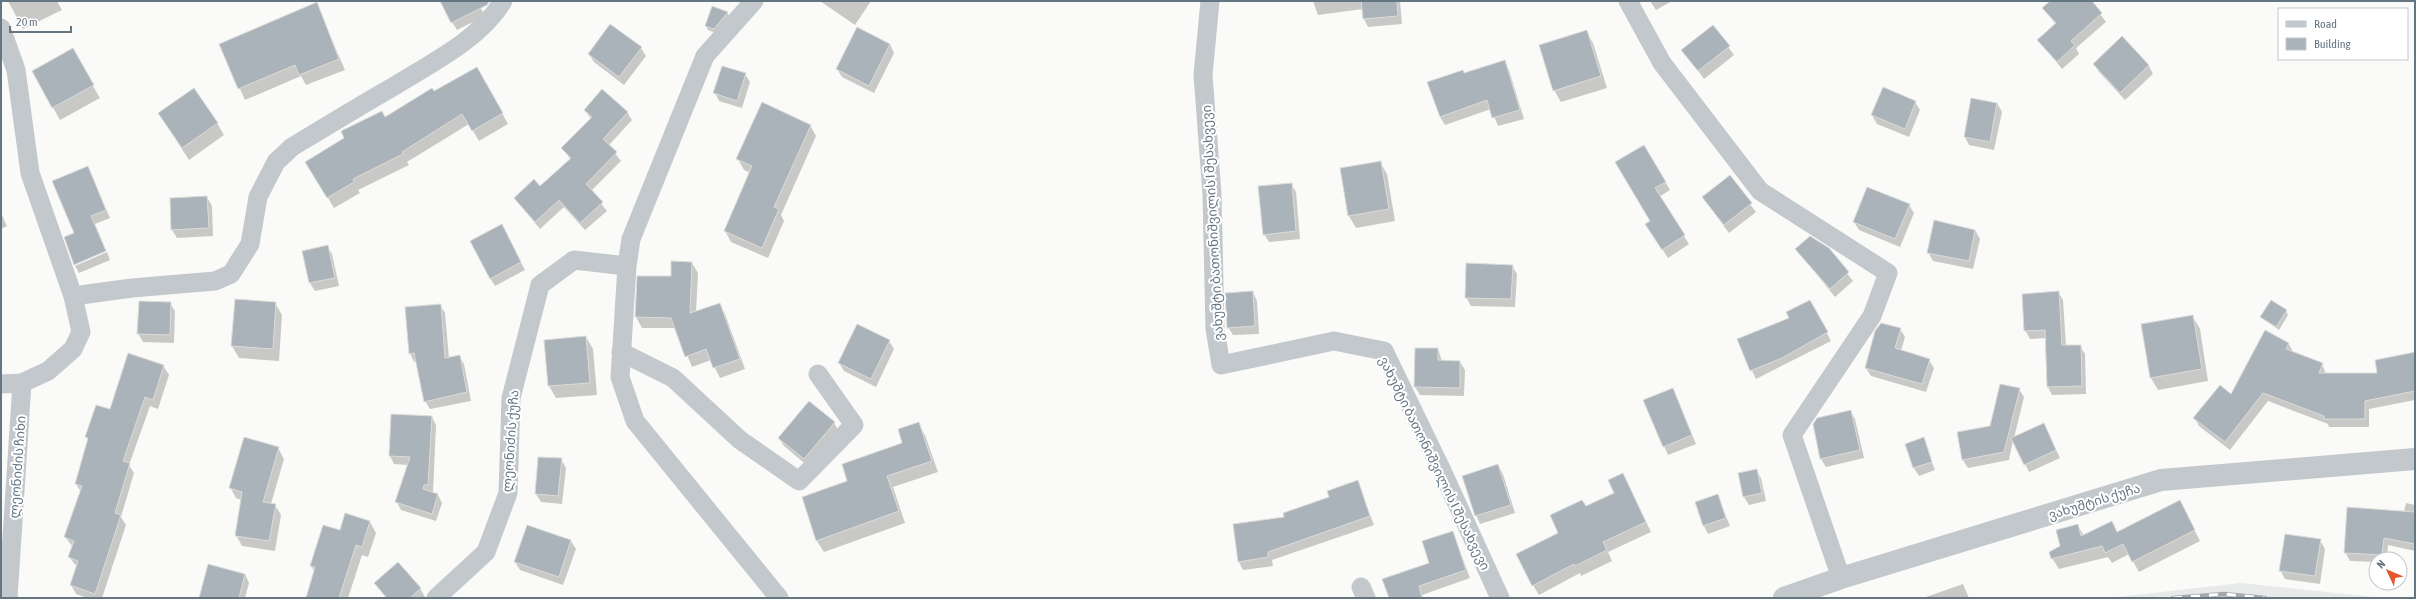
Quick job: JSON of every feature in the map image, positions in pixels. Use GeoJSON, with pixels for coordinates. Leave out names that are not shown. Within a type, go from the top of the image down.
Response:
{"type":"FeatureCollection","features":[{"type":"Feature","properties":{"kind":"street"},"geometry":{"type":"LineString","coordinates":[[73,296],[132,288],[215,281],[231,274],[250,244],[258,197],[276,162],[292,147],[432,63],[479,30],[497,11],[503,1]]}},
{"type":"Feature","properties":{"kind":"street"},"geometry":{"type":"LineString","coordinates":[[754,1],[705,56],[631,239],[627,266],[620,377],[635,421],[779,598]]}},
{"type":"Feature","properties":{"kind":"street","name":"ვახუშტი ბათონიშვილის I შესახვევი"},"geometry":{"type":"LineString","coordinates":[[1210,1],[1203,75],[1212,194],[1215,329],[1221,366],[1334,341],[1384,351],[1443,473],[1500,598]]}},
{"type":"Feature","properties":{"kind":"street"},"geometry":{"type":"LineString","coordinates":[[1628,1],[1662,62],[1760,190],[1888,273],[1872,316],[1792,435],[1841,578]]}},
{"type":"Feature","properties":{"kind":"street"},"geometry":{"type":"LineString","coordinates":[[1,28],[16,70],[30,173],[73,296],[81,332],[73,349],[48,370],[22,383],[1,384]]}},
{"type":"Feature","properties":{"kind":"street","name":"ლეონიძის ქუჩა"},"geometry":{"type":"LineString","coordinates":[[436,598],[486,552],[508,493],[511,398],[540,285],[574,260],[627,266]]}},
{"type":"Feature","properties":{"kind":"street"},"geometry":{"type":"LineString","coordinates":[[621,352],[673,378],[740,440],[799,481],[854,425],[818,374]]}},
{"type":"Feature","properties":{"kind":"street","name":"ლეონიძის ჩიხი"},"geometry":{"type":"LineString","coordinates":[[8,598],[22,383]]}},
{"type":"Feature","properties":{"kind":"street","name":"ვახუშტის ქუჩა"},"geometry":{"type":"LineString","coordinates":[[1784,598],[1841,578],[2162,480],[2415,458]]}},
{"type":"Feature","properties":{"kind":"shaded area"},"geometry":{"type":"Polygon","coordinates":[[[2241,583],[2375,597],[2379,598],[2109,598],[2241,583]]]}},
{"type":"Feature","properties":{"kind":"building"},"geometry":{"type":"Polygon","coordinates":[[[440,1],[490,1],[487,5],[451,23],[440,1]]]}},
{"type":"Feature","properties":{"kind":"building"},"geometry":{"type":"Polygon","coordinates":[[[1361,1],[1397,1],[1398,16],[1363,19],[1361,1]]]}},
{"type":"Feature","properties":{"kind":"building"},"geometry":{"type":"Polygon","coordinates":[[[2050,1],[2092,1],[2102,13],[2071,41],[2075,45],[2057,62],[2037,40],[2056,23],[2042,8],[2050,1]]]}},
{"type":"Feature","properties":{"kind":"building"},"geometry":{"type":"Polygon","coordinates":[[[317,2],[339,59],[299,75],[295,65],[238,89],[219,44],[317,2]]]}},
{"type":"Feature","properties":{"kind":"building"},"geometry":{"type":"Polygon","coordinates":[[[712,6],[728,12],[714,29],[705,26],[712,6]]]}},
{"type":"Feature","properties":{"kind":"building"},"geometry":{"type":"Polygon","coordinates":[[[610,24],[642,47],[619,77],[588,54],[610,24]]]}},
{"type":"Feature","properties":{"kind":"building"},"geometry":{"type":"Polygon","coordinates":[[[1713,25],[1730,46],[1698,71],[1681,50],[1713,25]]]}},
{"type":"Feature","properties":{"kind":"building"},"geometry":{"type":"Polygon","coordinates":[[[857,27],[890,44],[869,86],[836,69],[857,27]]]}},
{"type":"Feature","properties":{"kind":"building"},"geometry":{"type":"Polygon","coordinates":[[[1587,30],[1601,76],[1553,91],[1539,45],[1587,30]]]}},
{"type":"Feature","properties":{"kind":"building"},"geometry":{"type":"Polygon","coordinates":[[[2122,36],[2149,65],[2120,93],[2093,64],[2122,36]]]}},
{"type":"Feature","properties":{"kind":"building"},"geometry":{"type":"Polygon","coordinates":[[[73,48],[94,85],[52,108],[32,71],[73,48]]]}},
{"type":"Feature","properties":{"kind":"building"},"geometry":{"type":"Polygon","coordinates":[[[1505,60],[1520,110],[1492,118],[1487,100],[1440,117],[1427,82],[1463,70],[1464,73],[1505,60]]]}},
{"type":"Feature","properties":{"kind":"building"},"geometry":{"type":"Polygon","coordinates":[[[722,66],[746,73],[737,101],[713,93],[722,66]]]}},
{"type":"Feature","properties":{"kind":"building"},"geometry":{"type":"Polygon","coordinates":[[[477,67],[503,113],[472,131],[462,114],[402,152],[403,154],[353,179],[354,182],[327,198],[305,162],[344,138],[341,131],[382,111],[385,117],[432,88],[434,91],[477,67]]]}},
{"type":"Feature","properties":{"kind":"building"},"geometry":{"type":"Polygon","coordinates":[[[1883,87],[1916,101],[1905,129],[1871,115],[1883,87]]]}},
{"type":"Feature","properties":{"kind":"building"},"geometry":{"type":"Polygon","coordinates":[[[194,88],[218,123],[182,148],[158,113],[194,88]]]}},
{"type":"Feature","properties":{"kind":"building"},"geometry":{"type":"Polygon","coordinates":[[[602,89],[628,112],[603,139],[617,152],[586,184],[603,202],[580,223],[559,200],[535,222],[514,198],[534,179],[540,186],[571,158],[561,148],[592,117],[584,110],[602,89]]]}},
{"type":"Feature","properties":{"kind":"building"},"geometry":{"type":"Polygon","coordinates":[[[1971,98],[1997,103],[1990,142],[1964,137],[1971,98]]]}},
{"type":"Feature","properties":{"kind":"building"},"geometry":{"type":"Polygon","coordinates":[[[762,102],[811,125],[774,207],[779,209],[762,248],[724,231],[752,166],[736,159],[762,102]]]}},
{"type":"Feature","properties":{"kind":"building"},"geometry":{"type":"Polygon","coordinates":[[[1644,145],[1666,182],[1655,188],[1685,235],[1662,250],[1645,224],[1650,221],[1615,162],[1644,145]]]}},
{"type":"Feature","properties":{"kind":"building"},"geometry":{"type":"Polygon","coordinates":[[[1381,161],[1389,209],[1348,216],[1340,168],[1381,161]]]}},
{"type":"Feature","properties":{"kind":"building"},"geometry":{"type":"Polygon","coordinates":[[[88,166],[106,210],[91,216],[106,251],[74,265],[64,237],[74,233],[52,181],[88,166]]]}},
{"type":"Feature","properties":{"kind":"building"},"geometry":{"type":"Polygon","coordinates":[[[1730,175],[1752,203],[1724,225],[1702,197],[1730,175]]]}},
{"type":"Feature","properties":{"kind":"building"},"geometry":{"type":"Polygon","coordinates":[[[1292,183],[1296,231],[1263,235],[1258,186],[1292,183]]]}},
{"type":"Feature","properties":{"kind":"building"},"geometry":{"type":"Polygon","coordinates":[[[1867,187],[1910,204],[1895,239],[1853,222],[1867,187]]]}},
{"type":"Feature","properties":{"kind":"building"},"geometry":{"type":"Polygon","coordinates":[[[207,196],[209,228],[171,230],[170,198],[207,196]]]}},
{"type":"Feature","properties":{"kind":"building"},"geometry":{"type":"Polygon","coordinates":[[[1934,220],[1975,230],[1969,261],[1927,253],[1934,220]]]}},
{"type":"Feature","properties":{"kind":"building"},"geometry":{"type":"Polygon","coordinates":[[[502,224],[521,262],[490,279],[470,241],[502,224]]]}},
{"type":"Feature","properties":{"kind":"building"},"geometry":{"type":"Polygon","coordinates":[[[1810,236],[1829,248],[1849,272],[1830,289],[1795,249],[1810,236]]]}},
{"type":"Feature","properties":{"kind":"building"},"geometry":{"type":"Polygon","coordinates":[[[328,245],[335,278],[309,283],[302,251],[328,245]]]}},
{"type":"Feature","properties":{"kind":"building"},"geometry":{"type":"Polygon","coordinates":[[[671,261],[692,262],[690,313],[720,303],[740,359],[713,368],[706,349],[685,357],[671,318],[635,317],[637,276],[671,276],[671,261]]]}},
{"type":"Feature","properties":{"kind":"building"},"geometry":{"type":"Polygon","coordinates":[[[1466,263],[1513,265],[1511,299],[1465,298],[1466,263]]]}},
{"type":"Feature","properties":{"kind":"building"},"geometry":{"type":"Polygon","coordinates":[[[1253,291],[1255,326],[1227,328],[1225,293],[1253,291]]]}},
{"type":"Feature","properties":{"kind":"building"},"geometry":{"type":"Polygon","coordinates":[[[2059,291],[2062,345],[2081,345],[2082,386],[2047,387],[2045,330],[2024,331],[2022,294],[2059,291]]]}},
{"type":"Feature","properties":{"kind":"building"},"geometry":{"type":"Polygon","coordinates":[[[235,299],[276,302],[273,349],[231,346],[235,299]]]}},
{"type":"Feature","properties":{"kind":"building"},"geometry":{"type":"Polygon","coordinates":[[[1810,300],[1828,332],[1782,358],[1750,371],[1737,339],[1789,318],[1786,312],[1810,300]]]}},
{"type":"Feature","properties":{"kind":"building"},"geometry":{"type":"Polygon","coordinates":[[[2271,300],[2287,310],[2276,327],[2260,317],[2271,300]]]}},
{"type":"Feature","properties":{"kind":"building"},"geometry":{"type":"Polygon","coordinates":[[[139,301],[171,302],[170,335],[137,334],[139,301]]]}},
{"type":"Feature","properties":{"kind":"building"},"geometry":{"type":"Polygon","coordinates":[[[441,304],[445,358],[460,355],[467,392],[424,402],[414,353],[409,354],[405,307],[441,304]]]}},
{"type":"Feature","properties":{"kind":"building"},"geometry":{"type":"Polygon","coordinates":[[[2193,315],[2202,369],[2150,378],[2141,324],[2193,315]]]}},
{"type":"Feature","properties":{"kind":"building"},"geometry":{"type":"Polygon","coordinates":[[[1881,323],[1901,328],[1895,348],[1930,359],[1922,384],[1865,368],[1875,331],[1881,323]]]}},
{"type":"Feature","properties":{"kind":"building"},"geometry":{"type":"Polygon","coordinates":[[[857,324],[890,340],[871,379],[838,363],[857,324]]]}},
{"type":"Feature","properties":{"kind":"building"},"geometry":{"type":"Polygon","coordinates":[[[2265,330],[2289,343],[2286,349],[2323,363],[2319,373],[2377,373],[2375,360],[2415,352],[2415,391],[2365,401],[2365,419],[2324,419],[2324,416],[2263,393],[2225,442],[2193,418],[2220,385],[2231,394],[2265,330]]]}},
{"type":"Feature","properties":{"kind":"building"},"geometry":{"type":"Polygon","coordinates":[[[586,336],[590,383],[548,386],[544,340],[586,336]]]}},
{"type":"Feature","properties":{"kind":"building"},"geometry":{"type":"Polygon","coordinates":[[[1415,348],[1438,348],[1438,360],[1460,361],[1460,388],[1414,387],[1415,348]]]}},
{"type":"Feature","properties":{"kind":"building"},"geometry":{"type":"Polygon","coordinates":[[[128,353],[164,365],[153,400],[145,397],[123,461],[130,463],[115,513],[121,515],[95,594],[70,585],[78,561],[68,557],[74,541],[64,537],[82,486],[75,484],[88,438],[85,437],[96,405],[110,409],[128,353]]]}},
{"type":"Feature","properties":{"kind":"building"},"geometry":{"type":"Polygon","coordinates":[[[2000,384],[2020,388],[2004,452],[1962,460],[1957,432],[1990,426],[2000,384]]]}},
{"type":"Feature","properties":{"kind":"building"},"geometry":{"type":"Polygon","coordinates":[[[1673,388],[1692,435],[1663,447],[1643,400],[1673,388]]]}},
{"type":"Feature","properties":{"kind":"building"},"geometry":{"type":"Polygon","coordinates":[[[809,401],[835,422],[804,459],[778,438],[809,401]]]}},
{"type":"Feature","properties":{"kind":"building"},"geometry":{"type":"Polygon","coordinates":[[[1851,410],[1860,450],[1820,459],[1813,424],[1817,418],[1851,410]]]}},
{"type":"Feature","properties":{"kind":"building"},"geometry":{"type":"Polygon","coordinates":[[[391,414],[432,416],[428,485],[424,485],[423,489],[438,494],[432,514],[395,502],[410,457],[389,456],[391,414]]]}},
{"type":"Feature","properties":{"kind":"building"},"geometry":{"type":"Polygon","coordinates":[[[919,422],[932,461],[887,476],[899,511],[816,541],[802,497],[847,481],[842,464],[902,443],[898,429],[919,422]]]}},
{"type":"Feature","properties":{"kind":"building"},"geometry":{"type":"Polygon","coordinates":[[[2044,423],[2056,450],[2024,465],[2011,438],[2044,423]]]}},
{"type":"Feature","properties":{"kind":"building"},"geometry":{"type":"Polygon","coordinates":[[[244,437],[279,447],[263,502],[276,504],[269,541],[235,536],[242,492],[229,488],[244,437]]]}},
{"type":"Feature","properties":{"kind":"building"},"geometry":{"type":"Polygon","coordinates":[[[1924,437],[1932,462],[1913,468],[1905,444],[1924,437]]]}},
{"type":"Feature","properties":{"kind":"building"},"geometry":{"type":"Polygon","coordinates":[[[538,457],[562,458],[558,496],[535,494],[538,457]]]}},
{"type":"Feature","properties":{"kind":"building"},"geometry":{"type":"Polygon","coordinates":[[[1498,464],[1511,505],[1475,516],[1462,476],[1498,464]]]}},
{"type":"Feature","properties":{"kind":"building"},"geometry":{"type":"Polygon","coordinates":[[[1757,469],[1762,493],[1743,497],[1738,473],[1757,469]]]}},
{"type":"Feature","properties":{"kind":"building"},"geometry":{"type":"Polygon","coordinates":[[[1623,473],[1646,522],[1603,542],[1607,550],[1575,566],[1574,564],[1532,586],[1516,554],[1558,533],[1550,515],[1582,500],[1586,506],[1614,493],[1608,480],[1623,473]]]}},
{"type":"Feature","properties":{"kind":"building"},"geometry":{"type":"Polygon","coordinates":[[[1358,480],[1370,516],[1268,552],[1268,557],[1238,562],[1233,524],[1284,517],[1283,513],[1329,497],[1327,491],[1358,480]]]}},
{"type":"Feature","properties":{"kind":"building"},"geometry":{"type":"Polygon","coordinates":[[[1718,494],[1726,518],[1703,526],[1695,502],[1718,494]]]}},
{"type":"Feature","properties":{"kind":"building"},"geometry":{"type":"Polygon","coordinates":[[[2180,500],[2195,530],[2132,562],[2123,544],[2105,553],[2102,546],[2051,559],[2049,552],[2060,546],[2056,530],[2078,524],[2081,536],[2112,521],[2117,532],[2180,500]]]}},
{"type":"Feature","properties":{"kind":"building"},"geometry":{"type":"Polygon","coordinates":[[[2347,507],[2415,512],[2415,544],[2384,538],[2382,551],[2368,551],[2368,554],[2344,553],[2347,507]]]}},
{"type":"Feature","properties":{"kind":"building"},"geometry":{"type":"Polygon","coordinates":[[[345,513],[370,521],[362,547],[356,545],[339,598],[306,598],[315,567],[310,566],[323,525],[340,530],[345,513]]]}},
{"type":"Feature","properties":{"kind":"building"},"geometry":{"type":"Polygon","coordinates":[[[527,525],[571,540],[559,577],[514,562],[527,525]]]}},
{"type":"Feature","properties":{"kind":"building"},"geometry":{"type":"Polygon","coordinates":[[[1453,531],[1466,570],[1419,586],[1422,598],[1389,598],[1382,579],[1429,563],[1422,541],[1453,531]]]}},
{"type":"Feature","properties":{"kind":"building"},"geometry":{"type":"Polygon","coordinates":[[[2285,534],[2321,539],[2315,576],[2279,571],[2285,534]]]}},
{"type":"Feature","properties":{"kind":"building"},"geometry":{"type":"Polygon","coordinates":[[[398,562],[421,588],[410,598],[387,598],[374,583],[398,562]]]}},
{"type":"Feature","properties":{"kind":"building"},"geometry":{"type":"Polygon","coordinates":[[[208,564],[245,574],[239,598],[199,598],[208,564]]]}},
{"type":"Feature","properties":{"kind":"railway"},"geometry":{"type":"LineString","coordinates":[[2173,598],[2224,594],[2265,598]]}}]}
